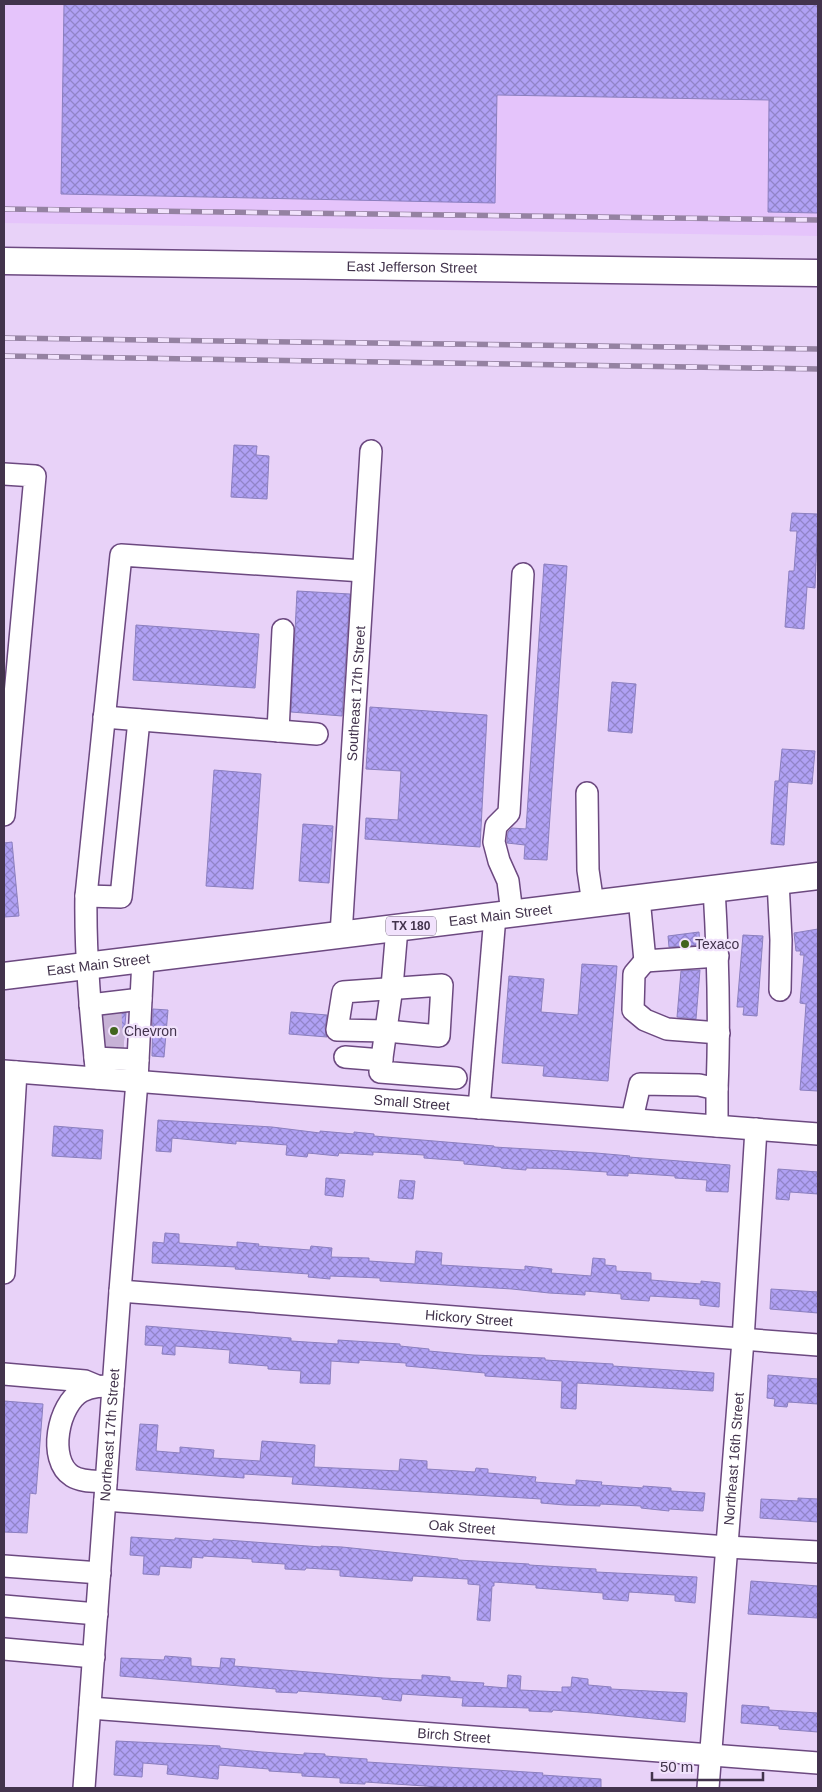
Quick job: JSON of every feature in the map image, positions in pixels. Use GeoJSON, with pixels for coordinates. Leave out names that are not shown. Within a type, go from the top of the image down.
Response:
{"type":"FeatureCollection","features":[{"type":"Feature","properties":{"kind":"main road","name":"East Jefferson Street"},"geometry":{"type":"LineString","coordinates":[[4,261],[818,273]]}},
{"type":"Feature","properties":{"kind":"main road","name":"East Main Street"},"geometry":{"type":"LineString","coordinates":[[4,976],[818,876]]}},
{"type":"Feature","properties":{"kind":"street","name":"Southeast 17th Street"},"geometry":{"type":"LineString","coordinates":[[340,935],[371,451]]}},
{"type":"Feature","properties":{"kind":"street"},"geometry":{"type":"LineString","coordinates":[[4,474],[35,476],[4,815]]}},
{"type":"Feature","properties":{"kind":"street"},"geometry":{"type":"LineString","coordinates":[[112,1038],[87,966],[85,932],[86,896],[121,555],[363,571]]}},
{"type":"Feature","properties":{"kind":"street"},"geometry":{"type":"LineString","coordinates":[[479,1108],[508,882],[494,842],[496,826],[509,813],[523,574]]}},
{"type":"Feature","properties":{"kind":"street"},"geometry":{"type":"LineString","coordinates":[[278,731],[283,630]]}},
{"type":"Feature","properties":{"kind":"street"},"geometry":{"type":"LineString","coordinates":[[104,717],[317,734]]}},
{"type":"Feature","properties":{"kind":"street"},"geometry":{"type":"LineString","coordinates":[[86,896],[121,897],[138,720]]}},
{"type":"Feature","properties":{"kind":"street"},"geometry":{"type":"LineString","coordinates":[[587,793],[588,870],[593,904]]}},
{"type":"Feature","properties":{"kind":"street"},"geometry":{"type":"LineString","coordinates":[[778,881],[781,940],[780,990]]}},
{"type":"Feature","properties":{"kind":"street"},"geometry":{"type":"LineString","coordinates":[[714,888],[720,1034],[717,1126]]}},
{"type":"Feature","properties":{"kind":"street"},"geometry":{"type":"LineString","coordinates":[[639,898],[645,961],[634,974],[633,1010],[645,1020],[667,1029],[720,1034]]}},
{"type":"Feature","properties":{"kind":"street"},"geometry":{"type":"LineString","coordinates":[[397,928],[387,1031],[380,1072],[456,1078]]}},
{"type":"Feature","properties":{"kind":"street"},"geometry":{"type":"LineString","coordinates":[[645,961],[718,956]]}},
{"type":"Feature","properties":{"kind":"street"},"geometry":{"type":"LineString","coordinates":[[112,1038],[142,999],[143,959]]}},
{"type":"Feature","properties":{"kind":"street"},"geometry":{"type":"LineString","coordinates":[[442,984],[439,1036],[387,1031],[337,1030],[343,992],[392,987],[442,984]]}},
{"type":"Feature","properties":{"kind":"street"},"geometry":{"type":"LineString","coordinates":[[112,1038],[142,999]]}},
{"type":"Feature","properties":{"kind":"street","name":"Small Street"},"geometry":{"type":"LineString","coordinates":[[10,1071],[112,1038],[137,1081],[818,1134]]}},
{"type":"Feature","properties":{"kind":"street","name":"Northeast 17th Street"},"geometry":{"type":"LineString","coordinates":[[84,1788],[106,1491],[105,1386],[120,1291],[137,1081],[112,1038]]}},
{"type":"Feature","properties":{"kind":"street"},"geometry":{"type":"LineString","coordinates":[[345,1057],[382,1060]]}},
{"type":"Feature","properties":{"kind":"street"},"geometry":{"type":"LineString","coordinates":[[4,1273],[10,1071]]}},
{"type":"Feature","properties":{"kind":"street"},"geometry":{"type":"LineString","coordinates":[[632,1120],[640,1084],[699,1085],[717,1089]]}},
{"type":"Feature","properties":{"kind":"street","name":"Northeast 16th Street"},"geometry":{"type":"LineString","coordinates":[[708,1788],[743,1340],[756,1129]]}},
{"type":"Feature","properties":{"kind":"street","name":"Hickory Street"},"geometry":{"type":"LineString","coordinates":[[120,1291],[818,1345]]}},
{"type":"Feature","properties":{"kind":"street"},"geometry":{"type":"LineString","coordinates":[[4,1374],[85,1381],[105,1386]]}},
{"type":"Feature","properties":{"kind":"street","name":"Oak Street"},"geometry":{"type":"LineString","coordinates":[[105,1386],[81,1392],[66,1409],[59,1430],[58,1457],[63,1468],[72,1476],[106,1491],[727,1547],[818,1552]]}},
{"type":"Feature","properties":{"kind":"street"},"geometry":{"type":"LineString","coordinates":[[4,1566],[100,1573]]}},
{"type":"Feature","properties":{"kind":"street"},"geometry":{"type":"LineString","coordinates":[[4,1606],[97,1614]]}},
{"type":"Feature","properties":{"kind":"street"},"geometry":{"type":"LineString","coordinates":[[4,1649],[94,1658]]}},
{"type":"Feature","properties":{"kind":"street","name":"Birch Street"},"geometry":{"type":"LineString","coordinates":[[90,1708],[818,1763]]}},
{"type":"Feature","properties":{"kind":"shaded area"},"geometry":{"type":"Polygon","coordinates":[[[4,4],[818,4],[818,236],[4,223],[4,4]]]}},
{"type":"Feature","properties":{"kind":"building"},"geometry":{"type":"Polygon","coordinates":[[[64,4],[818,4],[818,213],[768,212],[769,100],[497,95],[495,203],[61,194],[64,4]]]}},
{"type":"Feature","properties":{"kind":"building"},"geometry":{"type":"Polygon","coordinates":[[[234,445],[257,446],[256,455],[269,456],[267,499],[231,497],[234,445]]]}},
{"type":"Feature","properties":{"kind":"building"},"geometry":{"type":"Polygon","coordinates":[[[792,513],[818,514],[815,588],[807,587],[804,629],[785,627],[789,571],[794,571],[797,531],[790,531],[792,513]]]}},
{"type":"Feature","properties":{"kind":"building"},"geometry":{"type":"Polygon","coordinates":[[[544,564],[567,566],[547,860],[524,859],[525,845],[507,843],[508,832],[512,828],[526,829],[544,564]]]}},
{"type":"Feature","properties":{"kind":"building"},"geometry":{"type":"Polygon","coordinates":[[[297,591],[350,594],[342,716],[291,712],[297,591]]]}},
{"type":"Feature","properties":{"kind":"building"},"geometry":{"type":"Polygon","coordinates":[[[136,625],[259,634],[255,688],[133,680],[136,625]]]}},
{"type":"Feature","properties":{"kind":"building"},"geometry":{"type":"Polygon","coordinates":[[[612,682],[636,684],[632,733],[608,731],[612,682]]]}},
{"type":"Feature","properties":{"kind":"building"},"geometry":{"type":"Polygon","coordinates":[[[370,707],[487,715],[480,847],[365,839],[366,818],[398,820],[401,771],[366,769],[370,707]]]}},
{"type":"Feature","properties":{"kind":"building"},"geometry":{"type":"Polygon","coordinates":[[[782,749],[815,751],[812,784],[788,782],[784,845],[771,844],[775,781],[779,781],[782,749]]]}},
{"type":"Feature","properties":{"kind":"building"},"geometry":{"type":"Polygon","coordinates":[[[214,770],[261,774],[253,889],[206,886],[214,770]]]}},
{"type":"Feature","properties":{"kind":"building"},"geometry":{"type":"Polygon","coordinates":[[[303,824],[333,826],[329,883],[299,881],[303,824]]]}},
{"type":"Feature","properties":{"kind":"building"},"geometry":{"type":"Polygon","coordinates":[[[12,842],[19,916],[4,917],[4,843],[12,842]]]}},
{"type":"Feature","properties":{"kind":"building"},"geometry":{"type":"Polygon","coordinates":[[[818,929],[818,1091],[800,1090],[806,1004],[800,1003],[804,955],[800,955],[801,951],[796,951],[794,933],[818,929]]]}},
{"type":"Feature","properties":{"kind":"building"},"geometry":{"type":"Polygon","coordinates":[[[699,932],[700,945],[669,947],[668,936],[699,932]]]}},
{"type":"Feature","properties":{"kind":"building"},"geometry":{"type":"Polygon","coordinates":[[[743,935],[763,936],[757,1016],[743,1015],[744,1007],[737,1007],[743,935]]]}},
{"type":"Feature","properties":{"kind":"building"},"geometry":{"type":"Polygon","coordinates":[[[582,964],[617,966],[608,1081],[543,1076],[544,1066],[502,1063],[509,976],[544,979],[541,1012],[578,1015],[582,964]]]}},
{"type":"Feature","properties":{"kind":"building"},"geometry":{"type":"Polygon","coordinates":[[[700,970],[696,1019],[677,1017],[681,971],[700,970]]]}},
{"type":"Feature","properties":{"kind":"building"},"geometry":{"type":"Polygon","coordinates":[[[153,1009],[168,1010],[164,1057],[152,1056],[153,1009]]]}},
{"type":"Feature","properties":{"kind":"building"},"geometry":{"type":"Polygon","coordinates":[[[291,1012],[327,1015],[325,1028],[327,1037],[289,1034],[291,1012]]]}},
{"type":"Feature","properties":{"kind":"building"},"geometry":{"type":"Polygon","coordinates":[[[126,1013],[123,1047],[106,1046],[104,1016],[126,1013]]]}},
{"type":"Feature","properties":{"kind":"building"},"geometry":{"type":"Polygon","coordinates":[[[158,1120],[272,1127],[320,1133],[320,1131],[354,1134],[354,1132],[374,1134],[374,1136],[494,1147],[596,1153],[730,1165],[728,1192],[706,1191],[707,1180],[675,1178],[675,1176],[628,1173],[628,1176],[607,1175],[607,1172],[560,1169],[526,1168],[526,1170],[464,1164],[464,1161],[424,1158],[424,1155],[373,1152],[373,1155],[339,1153],[338,1156],[308,1153],[307,1157],[286,1155],[287,1145],[236,1141],[236,1144],[172,1138],[171,1152],[156,1151],[158,1120]]]}},
{"type":"Feature","properties":{"kind":"building"},"geometry":{"type":"Polygon","coordinates":[[[54,1126],[103,1130],[101,1159],[52,1156],[54,1126]]]}},
{"type":"Feature","properties":{"kind":"building"},"geometry":{"type":"Polygon","coordinates":[[[778,1169],[818,1172],[818,1194],[790,1192],[789,1200],[776,1199],[778,1169]]]}},
{"type":"Feature","properties":{"kind":"building"},"geometry":{"type":"Polygon","coordinates":[[[326,1178],[345,1180],[343,1197],[325,1195],[326,1178]]]}},
{"type":"Feature","properties":{"kind":"building"},"geometry":{"type":"Polygon","coordinates":[[[400,1180],[415,1181],[413,1199],[398,1198],[400,1180]]]}},
{"type":"Feature","properties":{"kind":"building"},"geometry":{"type":"Polygon","coordinates":[[[165,1233],[179,1234],[179,1243],[237,1247],[237,1242],[259,1244],[258,1246],[310,1250],[311,1246],[332,1248],[331,1257],[369,1258],[369,1261],[415,1264],[416,1251],[442,1253],[441,1265],[525,1270],[525,1266],[552,1269],[551,1273],[591,1276],[593,1258],[605,1259],[605,1265],[616,1266],[616,1271],[651,1273],[651,1280],[701,1284],[701,1281],[720,1283],[719,1307],[700,1305],[700,1299],[650,1296],[649,1301],[621,1299],[621,1294],[585,1291],[585,1295],[380,1281],[380,1278],[330,1276],[330,1279],[308,1277],[309,1274],[235,1269],[236,1267],[152,1263],[153,1242],[164,1243],[165,1233]]]}},
{"type":"Feature","properties":{"kind":"building"},"geometry":{"type":"Polygon","coordinates":[[[771,1289],[818,1292],[818,1313],[770,1309],[771,1289]]]}},
{"type":"Feature","properties":{"kind":"building"},"geometry":{"type":"Polygon","coordinates":[[[146,1326],[291,1338],[291,1341],[338,1344],[338,1340],[400,1344],[400,1346],[429,1349],[429,1351],[545,1358],[545,1360],[714,1373],[713,1391],[577,1383],[576,1409],[561,1408],[562,1381],[485,1376],[485,1373],[406,1366],[406,1363],[359,1360],[359,1363],[331,1361],[330,1384],[300,1383],[301,1371],[268,1369],[268,1366],[229,1363],[230,1350],[175,1346],[175,1355],[162,1354],[163,1346],[145,1345],[146,1326]]]}},
{"type":"Feature","properties":{"kind":"building"},"geometry":{"type":"Polygon","coordinates":[[[768,1375],[818,1379],[818,1404],[788,1402],[787,1407],[774,1406],[775,1399],[767,1398],[768,1375]]]}},
{"type":"Feature","properties":{"kind":"building"},"geometry":{"type":"Polygon","coordinates":[[[4,1401],[43,1404],[36,1494],[30,1493],[27,1533],[4,1532],[4,1401]]]}},
{"type":"Feature","properties":{"kind":"building"},"geometry":{"type":"Polygon","coordinates":[[[140,1424],[158,1425],[156,1451],[180,1453],[180,1447],[214,1450],[213,1458],[260,1461],[262,1441],[315,1445],[314,1467],[399,1471],[400,1459],[427,1461],[427,1469],[475,1472],[476,1468],[488,1469],[488,1473],[536,1477],[535,1482],[576,1485],[576,1480],[602,1482],[601,1485],[671,1488],[671,1491],[705,1493],[703,1511],[669,1509],[669,1511],[641,1508],[641,1506],[600,1504],[600,1506],[565,1505],[541,1503],[541,1499],[292,1484],[293,1477],[244,1474],[244,1478],[136,1470],[140,1424]]]}},
{"type":"Feature","properties":{"kind":"building"},"geometry":{"type":"Polygon","coordinates":[[[798,1498],[818,1499],[818,1522],[760,1518],[761,1499],[798,1501],[798,1498]]]}},
{"type":"Feature","properties":{"kind":"building"},"geometry":{"type":"Polygon","coordinates":[[[131,1537],[213,1541],[213,1539],[342,1547],[458,1560],[596,1569],[596,1572],[697,1577],[695,1603],[675,1601],[675,1595],[629,1592],[628,1601],[603,1599],[603,1593],[536,1588],[536,1585],[494,1582],[494,1586],[492,1586],[490,1621],[477,1620],[480,1585],[468,1584],[468,1579],[413,1576],[412,1581],[340,1576],[340,1570],[285,1569],[285,1564],[252,1562],[252,1559],[203,1556],[203,1558],[192,1557],[191,1568],[160,1566],[159,1575],[143,1574],[144,1556],[130,1555],[131,1537]]]}},
{"type":"Feature","properties":{"kind":"building"},"geometry":{"type":"Polygon","coordinates":[[[751,1581],[818,1586],[818,1618],[748,1614],[751,1581]]]}},
{"type":"Feature","properties":{"kind":"building"},"geometry":{"type":"Polygon","coordinates":[[[165,1656],[191,1658],[191,1666],[220,1668],[221,1658],[235,1659],[234,1666],[422,1680],[422,1675],[450,1677],[450,1681],[484,1683],[483,1686],[507,1688],[508,1675],[521,1676],[520,1690],[562,1692],[562,1687],[571,1687],[572,1677],[588,1679],[588,1685],[611,1687],[611,1689],[687,1693],[685,1722],[553,1710],[552,1712],[529,1711],[529,1708],[462,1706],[463,1698],[402,1694],[401,1701],[382,1699],[382,1697],[298,1691],[297,1693],[276,1692],[276,1689],[120,1676],[121,1658],[164,1660],[165,1656]]]}},
{"type":"Feature","properties":{"kind":"building"},"geometry":{"type":"Polygon","coordinates":[[[742,1705],[769,1707],[769,1710],[818,1713],[818,1732],[779,1729],[779,1726],[741,1723],[742,1705]]]}},
{"type":"Feature","properties":{"kind":"building"},"geometry":{"type":"Polygon","coordinates":[[[116,1741],[220,1746],[220,1748],[262,1752],[304,1755],[304,1753],[325,1754],[325,1756],[367,1759],[367,1762],[543,1773],[542,1775],[601,1779],[601,1788],[454,1788],[365,1782],[365,1784],[340,1783],[340,1778],[302,1776],[302,1773],[219,1765],[218,1779],[167,1774],[168,1765],[143,1763],[142,1777],[114,1775],[116,1741]]]}},
{"type":"Feature","properties":{"kind":"tunnel"},"geometry":{"type":"LineString","coordinates":[[101,1023],[125,1022]]}},
{"type":"Feature","properties":{"kind":"tunnel"},"geometry":{"type":"LineString","coordinates":[[104,1040],[124,1040]]}},
{"type":"Feature","properties":{"kind":"railway"},"geometry":{"type":"LineString","coordinates":[[4,209],[818,220]]}},
{"type":"Feature","properties":{"kind":"railway"},"geometry":{"type":"LineString","coordinates":[[4,338],[818,349]]}},
{"type":"Feature","properties":{"kind":"railway"},"geometry":{"type":"LineString","coordinates":[[4,356],[818,369]]}},
{"type":"Feature","properties":{"kind":"place","name":"Texaco"},"geometry":{"type":"Point","coordinates":[685,944]}},
{"type":"Feature","properties":{"kind":"place","name":"Chevron"},"geometry":{"type":"Point","coordinates":[114,1031]}}]}
